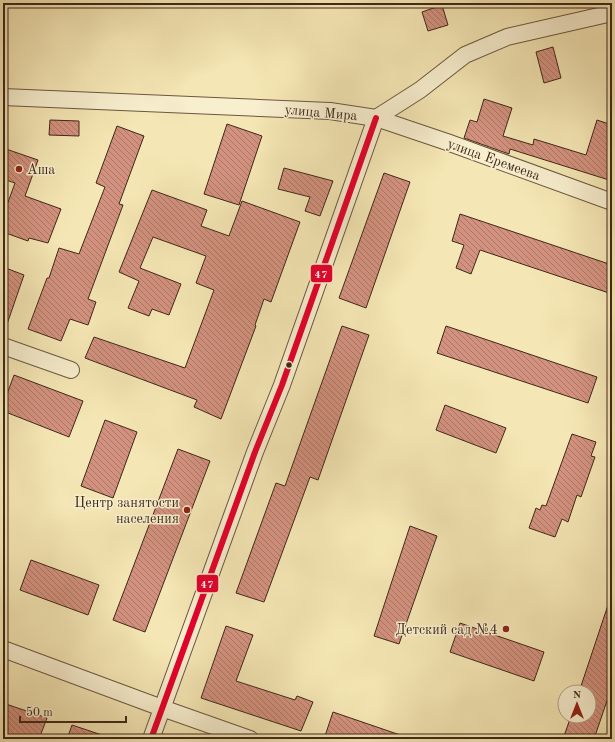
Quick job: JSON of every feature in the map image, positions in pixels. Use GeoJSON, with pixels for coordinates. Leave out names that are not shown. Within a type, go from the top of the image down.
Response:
{"type":"FeatureCollection","features":[{"type":"Feature","properties":{"kind":"street","name":"улица Мира"},"geometry":{"type":"LineString","coordinates":[[3,97],[330,111],[376,118],[420,90],[465,55],[507,37],[612,13]]}},
{"type":"Feature","properties":{"kind":"street","name":"улица Еремеева"},"geometry":{"type":"LineString","coordinates":[[376,118],[448,142],[612,202]]}},
{"type":"Feature","properties":{"kind":"street"},"geometry":{"type":"LineString","coordinates":[[151,739],[284,378],[376,118]]}},
{"type":"Feature","properties":{"kind":"street"},"geometry":{"type":"LineString","coordinates":[[3,346],[71,370]]}},
{"type":"Feature","properties":{"kind":"street"},"geometry":{"type":"LineString","coordinates":[[3,649],[250,739]]}},
{"type":"Feature","properties":{"kind":"building"},"geometry":{"type":"Polygon","coordinates":[[[442,5],[448,25],[428,31],[422,12],[442,5]]]}},
{"type":"Feature","properties":{"kind":"building"},"geometry":{"type":"Polygon","coordinates":[[[553,47],[561,78],[544,83],[536,52],[553,47]]]}},
{"type":"Feature","properties":{"kind":"building"},"geometry":{"type":"Polygon","coordinates":[[[484,99],[512,108],[503,136],[533,145],[534,139],[586,155],[597,120],[612,125],[612,172],[609,180],[510,149],[509,154],[464,138],[470,120],[477,122],[484,99]]]}},
{"type":"Feature","properties":{"kind":"building"},"geometry":{"type":"Polygon","coordinates":[[[50,120],[79,121],[79,136],[49,135],[50,120]]]}},
{"type":"Feature","properties":{"kind":"building"},"geometry":{"type":"Polygon","coordinates":[[[227,124],[262,136],[239,205],[204,194],[227,124]]]}},
{"type":"Feature","properties":{"kind":"building"},"geometry":{"type":"Polygon","coordinates":[[[117,126],[144,136],[119,204],[123,205],[88,299],[96,302],[88,325],[70,319],[61,341],[28,329],[47,278],[49,278],[59,248],[79,254],[105,187],[96,183],[117,126]]]}},
{"type":"Feature","properties":{"kind":"building"},"geometry":{"type":"Polygon","coordinates":[[[3,148],[38,160],[25,196],[61,209],[48,243],[29,238],[28,241],[3,232],[3,216],[15,183],[3,179],[3,148]]]}},
{"type":"Feature","properties":{"kind":"building"},"geometry":{"type":"Polygon","coordinates":[[[284,168],[333,181],[320,216],[305,211],[310,197],[278,189],[284,168]]]}},
{"type":"Feature","properties":{"kind":"building"},"geometry":{"type":"Polygon","coordinates":[[[384,173],[410,182],[366,308],[339,298],[384,173]]]}},
{"type":"Feature","properties":{"kind":"building"},"geometry":{"type":"Polygon","coordinates":[[[152,190],[207,210],[201,226],[229,236],[242,201],[300,222],[271,302],[264,299],[255,325],[256,326],[221,419],[194,407],[197,400],[85,358],[94,337],[185,368],[214,290],[196,283],[206,256],[153,237],[140,268],[181,284],[169,315],[152,309],[149,316],[128,308],[139,281],[119,272],[152,190]]]}},
{"type":"Feature","properties":{"kind":"building"},"geometry":{"type":"Polygon","coordinates":[[[460,214],[612,265],[612,294],[480,250],[471,274],[456,268],[464,245],[452,241],[460,214]]]}},
{"type":"Feature","properties":{"kind":"building"},"geometry":{"type":"Polygon","coordinates":[[[3,267],[24,275],[5,330],[3,330],[3,267]]]}},
{"type":"Feature","properties":{"kind":"building"},"geometry":{"type":"Polygon","coordinates":[[[342,326],[369,335],[318,480],[310,477],[264,602],[236,593],[276,483],[285,486],[342,326]]]}},
{"type":"Feature","properties":{"kind":"building"},"geometry":{"type":"Polygon","coordinates":[[[446,326],[597,377],[588,403],[437,353],[446,326]]]}},
{"type":"Feature","properties":{"kind":"building"},"geometry":{"type":"Polygon","coordinates":[[[14,375],[83,401],[69,437],[3,411],[3,405],[14,375]]]}},
{"type":"Feature","properties":{"kind":"building"},"geometry":{"type":"Polygon","coordinates":[[[445,405],[506,428],[496,453],[436,430],[445,405]]]}},
{"type":"Feature","properties":{"kind":"building"},"geometry":{"type":"Polygon","coordinates":[[[105,420],[137,432],[113,498],[81,486],[105,420]]]}},
{"type":"Feature","properties":{"kind":"building"},"geometry":{"type":"Polygon","coordinates":[[[572,434],[596,442],[591,456],[595,457],[581,497],[577,495],[568,522],[562,519],[555,537],[529,528],[536,508],[540,510],[542,505],[546,506],[572,434]]]}},
{"type":"Feature","properties":{"kind":"building"},"geometry":{"type":"Polygon","coordinates":[[[178,449],[210,461],[145,632],[113,620],[178,449]]]}},
{"type":"Feature","properties":{"kind":"building"},"geometry":{"type":"Polygon","coordinates":[[[410,526],[437,536],[399,644],[374,636],[410,526]]]}},
{"type":"Feature","properties":{"kind":"building"},"geometry":{"type":"Polygon","coordinates":[[[31,560],[99,585],[88,615],[20,590],[31,560]]]}},
{"type":"Feature","properties":{"kind":"building"},"geometry":{"type":"Polygon","coordinates":[[[610,599],[612,599],[612,686],[594,739],[563,739],[568,724],[597,724],[597,684],[582,684],[610,599]]]}},
{"type":"Feature","properties":{"kind":"building"},"geometry":{"type":"Polygon","coordinates":[[[460,623],[544,652],[534,681],[450,652],[460,623]]]}},
{"type":"Feature","properties":{"kind":"building"},"geometry":{"type":"Polygon","coordinates":[[[226,626],[253,635],[236,681],[295,700],[297,696],[313,702],[301,731],[201,698],[226,626]]]}},
{"type":"Feature","properties":{"kind":"building"},"geometry":{"type":"Polygon","coordinates":[[[3,703],[47,718],[39,739],[3,739],[3,703]]]}},
{"type":"Feature","properties":{"kind":"building"},"geometry":{"type":"Polygon","coordinates":[[[333,712],[406,737],[406,739],[324,739],[333,712]]]}},
{"type":"Feature","properties":{"kind":"building"},"geometry":{"type":"Polygon","coordinates":[[[72,725],[108,737],[108,739],[67,739],[72,725]]]}},
{"type":"Feature","properties":{"kind":"transit line","name":"47"},"geometry":{"type":"LineString","coordinates":[[151,739],[255,452],[282,385],[376,118]]}},
{"type":"Feature","properties":{"kind":"place","name":"Аша"},"geometry":{"type":"Point","coordinates":[19,169]}},
{"type":"Feature","properties":{"kind":"place","name":"Центр занятости населения"},"geometry":{"type":"Point","coordinates":[187,510]}},
{"type":"Feature","properties":{"kind":"place","name":"Детский сад №4"},"geometry":{"type":"Point","coordinates":[506,629]}}]}
